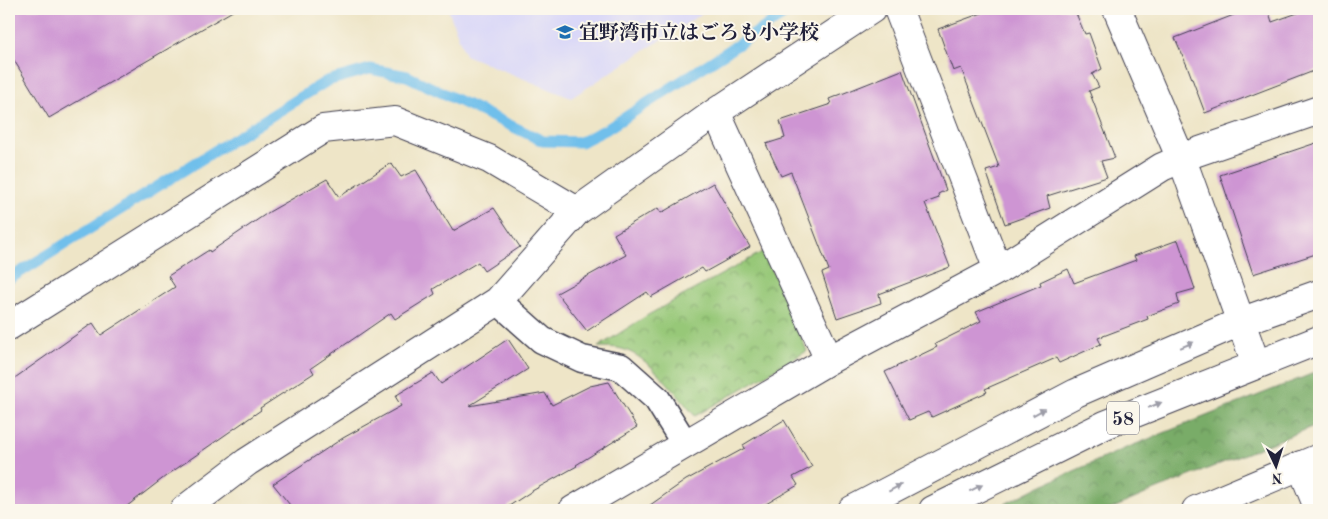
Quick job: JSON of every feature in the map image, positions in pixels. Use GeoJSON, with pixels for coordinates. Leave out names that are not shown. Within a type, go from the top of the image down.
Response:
{"type":"FeatureCollection","features":[{"type":"Feature","properties":{"kind":"main road"},"geometry":{"type":"LineString","coordinates":[[184,510],[247,462],[498,301],[577,211],[716,112],[872,9]]}},
{"type":"Feature","properties":{"kind":"main road"},"geometry":{"type":"LineString","coordinates":[[898,9],[998,270]]}},
{"type":"Feature","properties":{"kind":"main road"},"geometry":{"type":"LineString","coordinates":[[1117,9],[1181,158],[1256,364]]}},
{"type":"Feature","properties":{"kind":"main road"},"geometry":{"type":"LineString","coordinates":[[573,510],[829,360],[998,270],[1162,167],[1181,158],[1319,110]]}},
{"type":"Feature","properties":{"kind":"main road"},"geometry":{"type":"LineString","coordinates":[[716,112],[829,360]]}},
{"type":"Feature","properties":{"kind":"main road"},"geometry":{"type":"LineString","coordinates":[[9,326],[323,129],[396,121],[489,159],[577,211]]}},
{"type":"Feature","properties":{"kind":"main road"},"geometry":{"type":"LineString","coordinates":[[852,510],[1076,393],[1240,322],[1319,294]]}},
{"type":"Feature","properties":{"kind":"main road","name":"58"},"geometry":{"type":"LineString","coordinates":[[933,510],[1105,425],[1319,340]]}},
{"type":"Feature","properties":{"kind":"main road"},"geometry":{"type":"LineString","coordinates":[[1196,510],[1310,462],[1319,510]]}},
{"type":"Feature","properties":{"kind":"street"},"geometry":{"type":"LineString","coordinates":[[498,301],[542,340],[582,359],[621,367],[657,399],[685,444]]}},
{"type":"Feature","properties":{"kind":"shaded area","name":"宜野湾市立はごろも小学校"},"geometry":{"type":"Polygon","coordinates":[[[448,9],[709,9],[571,98],[465,55],[448,9]]]}},
{"type":"Feature","properties":{"kind":"green space"},"geometry":{"type":"Polygon","coordinates":[[[764,251],[807,351],[695,416],[662,377],[642,359],[622,349],[598,347],[648,315],[764,251]]]}},
{"type":"Feature","properties":{"kind":"green space"},"geometry":{"type":"Polygon","coordinates":[[[1319,371],[1319,424],[1109,510],[993,510],[1040,486],[1126,448],[1319,371]]]}},
{"type":"Feature","properties":{"kind":"building"},"geometry":{"type":"Polygon","coordinates":[[[9,9],[236,9],[49,118],[9,52],[9,9]]]}},
{"type":"Feature","properties":{"kind":"building"},"geometry":{"type":"Polygon","coordinates":[[[993,9],[1074,9],[1085,34],[1089,33],[1102,69],[1092,74],[1099,87],[1089,91],[1115,158],[1101,161],[1107,177],[1047,196],[1050,208],[1005,224],[986,171],[999,167],[961,68],[953,71],[938,29],[993,9]]]}},
{"type":"Feature","properties":{"kind":"building"},"geometry":{"type":"Polygon","coordinates":[[[1249,9],[1268,9],[1272,22],[1309,9],[1319,9],[1319,69],[1205,113],[1175,38],[1249,9]]]}},
{"type":"Feature","properties":{"kind":"building"},"geometry":{"type":"Polygon","coordinates":[[[902,70],[946,190],[938,194],[939,198],[925,203],[950,267],[879,294],[881,303],[837,318],[822,273],[829,270],[791,172],[781,176],[766,144],[785,138],[780,121],[831,104],[829,99],[902,70]]]}},
{"type":"Feature","properties":{"kind":"building"},"geometry":{"type":"Polygon","coordinates":[[[1319,142],[1319,253],[1253,274],[1220,175],[1319,142]]]}},
{"type":"Feature","properties":{"kind":"building"},"geometry":{"type":"Polygon","coordinates":[[[391,163],[401,177],[416,170],[453,231],[494,208],[520,247],[484,271],[478,262],[433,289],[435,294],[395,319],[391,313],[311,368],[314,373],[260,408],[261,410],[166,476],[122,510],[9,510],[9,382],[93,323],[101,335],[175,287],[168,276],[209,250],[210,252],[269,212],[327,179],[339,197],[391,163]]]}},
{"type":"Feature","properties":{"kind":"building"},"geometry":{"type":"Polygon","coordinates":[[[713,183],[750,247],[705,272],[702,268],[651,297],[647,292],[587,331],[557,293],[626,255],[614,234],[658,208],[661,213],[713,183]]]}},
{"type":"Feature","properties":{"kind":"building"},"geometry":{"type":"Polygon","coordinates":[[[1178,240],[1195,289],[1177,294],[1179,304],[1147,316],[1148,319],[1098,338],[1101,344],[1059,363],[1056,358],[985,389],[987,392],[932,417],[928,412],[909,420],[885,372],[937,347],[935,344],[981,321],[976,312],[1041,285],[1040,282],[1068,269],[1074,283],[1136,260],[1134,256],[1178,240]]]}},
{"type":"Feature","properties":{"kind":"building"},"geometry":{"type":"Polygon","coordinates":[[[508,339],[528,369],[469,406],[545,393],[552,405],[590,386],[609,382],[637,427],[577,466],[532,491],[503,510],[294,510],[273,484],[343,438],[401,406],[395,396],[433,373],[441,384],[508,339]]]}},
{"type":"Feature","properties":{"kind":"building"},"geometry":{"type":"Polygon","coordinates":[[[784,420],[812,467],[793,477],[798,485],[756,510],[643,510],[686,480],[745,448],[743,445],[784,420]]]}},
{"type":"Feature","properties":{"kind":"waterway"},"geometry":{"type":"LineString","coordinates":[[9,279],[327,81],[370,69],[407,76],[543,141],[581,142],[607,129],[793,9]]}},
{"type":"Feature","properties":{"kind":"place","name":"宜野湾市立はごろも小学校"},"geometry":{"type":"Point","coordinates":[565,32]}}]}
